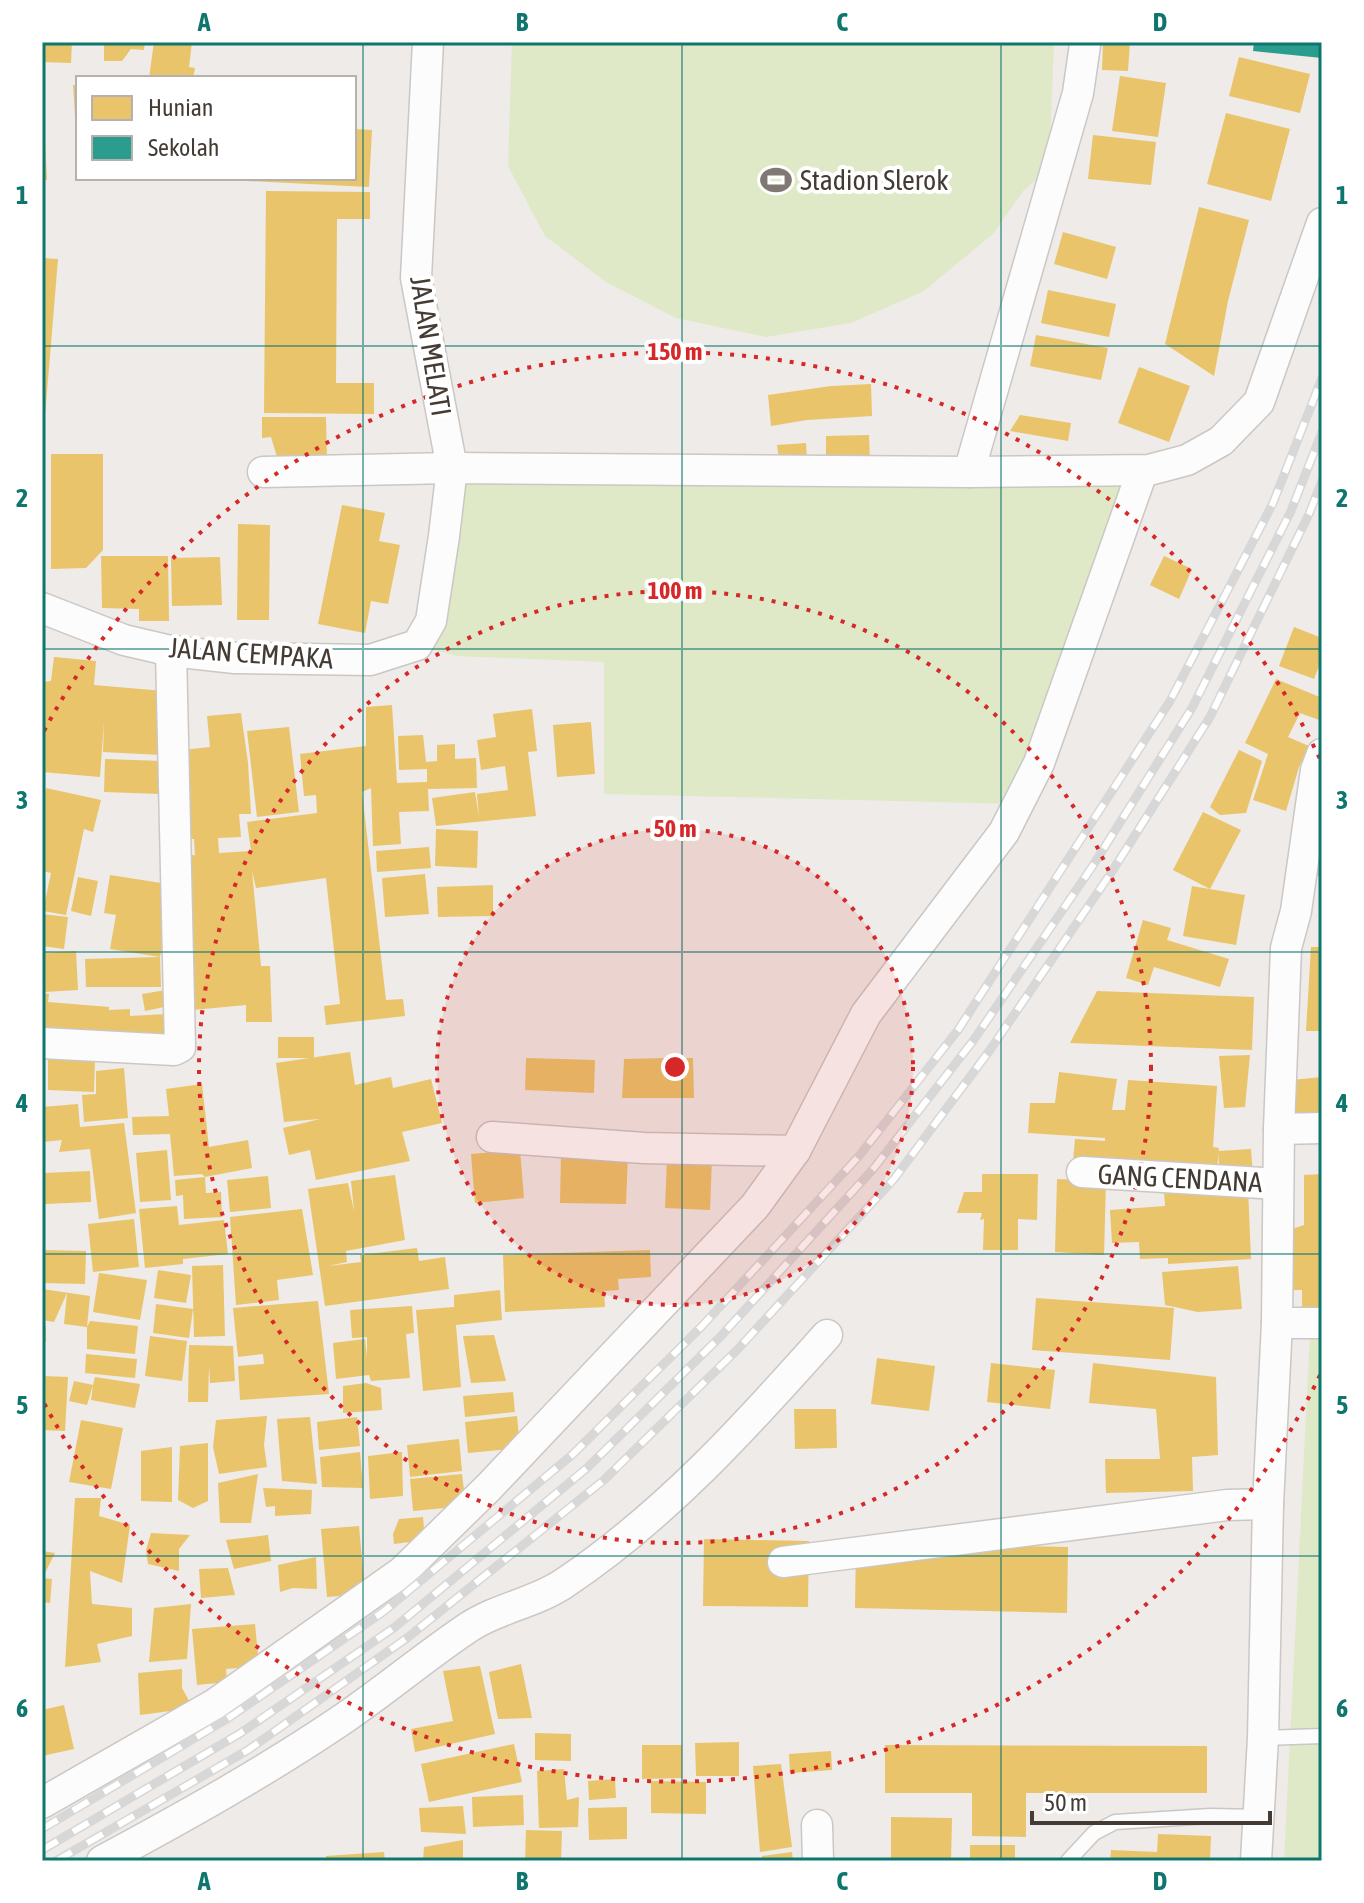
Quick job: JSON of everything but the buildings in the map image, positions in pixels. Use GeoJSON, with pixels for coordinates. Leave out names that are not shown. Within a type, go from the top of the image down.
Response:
{"type":"FeatureCollection","features":[{"type":"Feature","properties":{"kind":"street","name":"JALAN MELATI"},"geometry":{"type":"LineString","coordinates":[[417,645],[431,621],[452,468],[416,278],[428,42]]}},
{"type":"Feature","properties":{"kind":"street"},"geometry":{"type":"LineString","coordinates":[[969,472],[1078,93],[1085,45]]}},
{"type":"Feature","properties":{"kind":"street"},"geometry":{"type":"LineString","coordinates":[[263,472],[452,468],[1142,472],[1187,460],[1221,441],[1259,402],[1322,223]]}},
{"type":"Feature","properties":{"kind":"street"},"geometry":{"type":"LineString","coordinates":[[42,1803],[215,1704],[402,1572],[488,1488],[755,1206],[795,1151],[866,1014],[1004,832],[1020,804],[1039,763],[1142,472]]}},
{"type":"Feature","properties":{"kind":"street","name":"JALAN CEMPAKA"},"geometry":{"type":"LineString","coordinates":[[42,608],[124,640],[171,651],[235,658],[370,660],[417,645]]}},
{"type":"Feature","properties":{"kind":"street"},"geometry":{"type":"LineString","coordinates":[[42,1043],[174,1050],[180,1047],[171,651]]}},
{"type":"Feature","properties":{"kind":"street"},"geometry":{"type":"LineString","coordinates":[[1256,1861],[1277,1323],[1279,1129],[1286,948],[1309,910],[1306,827],[1316,770],[1322,754]]}},
{"type":"Feature","properties":{"kind":"street"},"geometry":{"type":"LineString","coordinates":[[1279,1129],[1322,1128]]}},
{"type":"Feature","properties":{"kind":"street"},"geometry":{"type":"LineString","coordinates":[[492,1137],[644,1148],[795,1151]]}},
{"type":"Feature","properties":{"kind":"street","name":"GANG CENDANA"},"geometry":{"type":"LineString","coordinates":[[1082,1172],[1278,1184]]}},
{"type":"Feature","properties":{"kind":"street"},"geometry":{"type":"LineString","coordinates":[[1277,1323],[1322,1323]]}},
{"type":"Feature","properties":{"kind":"street"},"geometry":{"type":"LineString","coordinates":[[102,1861],[264,1770],[340,1721],[470,1626],[550,1592],[597,1560],[657,1512],[727,1447],[827,1335]]}},
{"type":"Feature","properties":{"kind":"street"},"geometry":{"type":"LineString","coordinates":[[783,1562],[1227,1505],[1268,1504]]}},
{"type":"Feature","properties":{"kind":"street"},"geometry":{"type":"LineString","coordinates":[[817,1825],[818,1861]]}},
{"type":"Feature","properties":{"kind":"lane"},"geometry":{"type":"LineString","coordinates":[[1263,1738],[1322,1736]]}},
{"type":"Feature","properties":{"kind":"lane"},"geometry":{"type":"LineString","coordinates":[[1068,1861],[1094,1833],[1115,1822],[1210,1816],[1259,1817]]}},
{"type":"Feature","properties":{"kind":"green space","name":"Stadion Slerok"},"geometry":{"type":"Polygon","coordinates":[[[512,42],[1054,42],[1049,169],[1023,191],[994,233],[924,291],[851,323],[766,337],[676,318],[606,282],[545,236],[508,166],[512,42]]]}},
{"type":"Feature","properties":{"kind":"green space"},"geometry":{"type":"Polygon","coordinates":[[[452,468],[1142,472],[1020,804],[604,794],[604,662],[457,656],[417,645],[452,468]]]}},
{"type":"Feature","properties":{"kind":"green space"},"geometry":{"type":"Polygon","coordinates":[[[1310,1334],[1322,1334],[1322,1861],[1284,1861],[1310,1334]]]}},
{"type":"Feature","properties":{"kind":"railway"},"geometry":{"type":"LineString","coordinates":[[42,1829],[227,1719],[383,1612],[572,1455],[702,1326],[859,1156],[958,1030],[1170,701],[1273,503],[1322,378]]}},
{"type":"Feature","properties":{"kind":"railway"},"geometry":{"type":"LineString","coordinates":[[42,1850],[239,1734],[395,1627],[587,1468],[721,1336],[874,1168],[973,1041],[1092,867],[1192,708],[1291,511],[1322,432]]}},
{"type":"Feature","properties":{"kind":"railway"},"geometry":{"type":"LineString","coordinates":[[56,1861],[248,1750],[407,1638],[604,1480],[737,1350],[894,1179],[990,1050],[1111,873],[1210,717],[1309,514],[1322,481]]}},
{"type":"Feature","properties":{"kind":"place","name":"Stadion Slerok"},"geometry":{"type":"Point","coordinates":[776,180]}}]}
